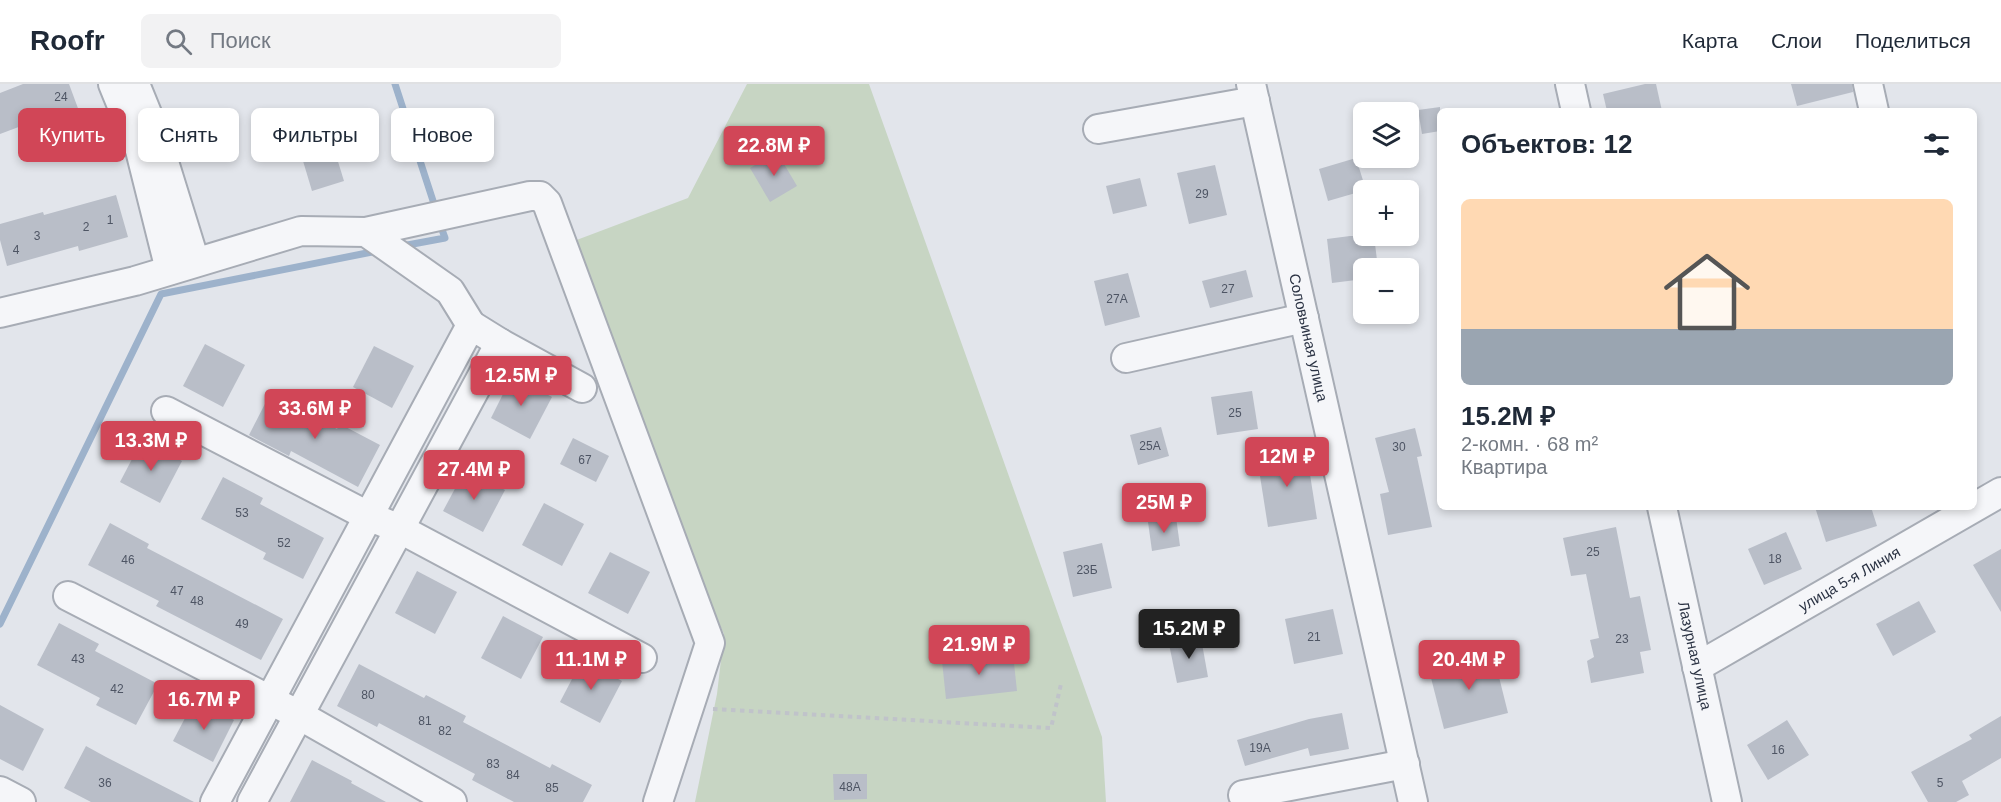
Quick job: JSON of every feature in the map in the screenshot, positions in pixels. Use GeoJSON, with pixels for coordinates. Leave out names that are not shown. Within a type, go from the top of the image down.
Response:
{"type":"FeatureCollection","features":[{"type":"Feature","properties":{"kind":"street"},"geometry":{"type":"LineString","coordinates":[[113,84],[183,266]]}},
{"type":"Feature","properties":{"kind":"street"},"geometry":{"type":"LineString","coordinates":[[135,84],[155,133],[183,266]]}},
{"type":"Feature","properties":{"kind":"street"},"geometry":{"type":"LineString","coordinates":[[1570,84],[1575,108]]}},
{"type":"Feature","properties":{"kind":"street"},"geometry":{"type":"LineString","coordinates":[[1868,84],[1873,108]]}},
{"type":"Feature","properties":{"kind":"street"},"geometry":{"type":"LineString","coordinates":[[1098,129],[1253,92]]}},
{"type":"Feature","properties":{"kind":"street","name":"Соловьиная улица"},"geometry":{"type":"LineString","coordinates":[[1253,92],[1413,802]]}},
{"type":"Feature","properties":{"kind":"street"},"geometry":{"type":"LineString","coordinates":[[0,313],[183,266],[301,231],[366,232],[530,196],[540,196],[547,203],[710,644],[658,802]]}},
{"type":"Feature","properties":{"kind":"street"},"geometry":{"type":"LineString","coordinates":[[366,232],[450,291],[471,326],[582,388]]}},
{"type":"Feature","properties":{"kind":"street"},"geometry":{"type":"LineString","coordinates":[[1126,358],[1304,318]]}},
{"type":"Feature","properties":{"kind":"street"},"geometry":{"type":"LineString","coordinates":[[215,802],[471,326]]}},
{"type":"Feature","properties":{"kind":"street"},"geometry":{"type":"LineString","coordinates":[[252,802],[500,343]]}},
{"type":"Feature","properties":{"kind":"street"},"geometry":{"type":"LineString","coordinates":[[166,411],[368,516],[400,529],[642,658]]}},
{"type":"Feature","properties":{"kind":"street","name":"улица 5-я Линия"},"geometry":{"type":"LineString","coordinates":[[1977,504],[2001,492]]}},
{"type":"Feature","properties":{"kind":"street","name":"Лазурная улица"},"geometry":{"type":"LineString","coordinates":[[1663,510],[1727,802]]}},
{"type":"Feature","properties":{"kind":"street","name":"улица 5-я Линия"},"geometry":{"type":"LineString","coordinates":[[1697,667],[1965,510]]}},
{"type":"Feature","properties":{"kind":"street"},"geometry":{"type":"LineString","coordinates":[[68,596],[299,715],[452,802]]}},
{"type":"Feature","properties":{"kind":"street"},"geometry":{"type":"LineString","coordinates":[[1243,795],[1405,764]]}},
{"type":"Feature","properties":{"kind":"street"},"geometry":{"type":"LineString","coordinates":[[0,791],[21,802]]}},
{"type":"Feature","properties":{"kind":"path"},"geometry":{"type":"LineString","coordinates":[[689,708],[1050,728],[1061,684]]}},
{"type":"Feature","properties":{"kind":"green space"},"geometry":{"type":"Polygon","coordinates":[[[747,84],[869,84],[1102,737],[1106,802],[695,802],[717,694],[724,634],[633,438],[566,244],[688,198],[747,84]]]}},
{"type":"Feature","properties":{"kind":"building"},"geometry":{"type":"Polygon","coordinates":[[[23,84],[69,84],[78,108],[18,108],[18,127],[0,134],[0,93],[23,84]]]}},
{"type":"Feature","properties":{"kind":"building"},"geometry":{"type":"Polygon","coordinates":[[[1645,84],[1656,84],[1661,108],[1606,108],[1603,94],[1645,84]]]}},
{"type":"Feature","properties":{"kind":"building"},"geometry":{"type":"Polygon","coordinates":[[[1791,84],[1852,84],[1853,92],[1797,106],[1791,84]]]}},
{"type":"Feature","properties":{"kind":"building"},"geometry":{"type":"Polygon","coordinates":[[[1440,107],[1437,108],[1437,132],[1422,134],[1419,110],[1440,107]]]}},
{"type":"Feature","properties":{"kind":"building"},"geometry":{"type":"Polygon","coordinates":[[[777,152],[797,186],[770,202],[750,168],[777,152]]]}},
{"type":"Feature","properties":{"kind":"building"},"geometry":{"type":"Polygon","coordinates":[[[1353,159],[1353,168],[1359,168],[1363,180],[1353,180],[1353,194],[1328,201],[1319,169],[1353,159]]]}},
{"type":"Feature","properties":{"kind":"building"},"geometry":{"type":"Polygon","coordinates":[[[303,162],[338,162],[344,181],[312,191],[303,162]]]}},
{"type":"Feature","properties":{"kind":"building"},"geometry":{"type":"Polygon","coordinates":[[[1215,165],[1227,215],[1189,224],[1177,173],[1215,165]]]}},
{"type":"Feature","properties":{"kind":"building"},"geometry":{"type":"Polygon","coordinates":[[[1140,178],[1147,206],[1113,214],[1106,186],[1140,178]]]}},
{"type":"Feature","properties":{"kind":"building"},"geometry":{"type":"Polygon","coordinates":[[[116,195],[128,237],[79,251],[78,246],[7,266],[0,240],[0,224],[43,212],[44,215],[116,195]]]}},
{"type":"Feature","properties":{"kind":"building"},"geometry":{"type":"Polygon","coordinates":[[[1353,236],[1353,246],[1375,246],[1377,258],[1353,258],[1353,280],[1332,283],[1327,239],[1353,236]]]}},
{"type":"Feature","properties":{"kind":"building"},"geometry":{"type":"Polygon","coordinates":[[[1246,270],[1253,297],[1210,308],[1202,281],[1246,270]]]}},
{"type":"Feature","properties":{"kind":"building"},"geometry":{"type":"Polygon","coordinates":[[[1128,273],[1140,317],[1105,326],[1094,281],[1128,273]]]}},
{"type":"Feature","properties":{"kind":"building"},"geometry":{"type":"Polygon","coordinates":[[[205,344],[245,365],[223,407],[183,386],[205,344]]]}},
{"type":"Feature","properties":{"kind":"building"},"geometry":{"type":"Polygon","coordinates":[[[374,346],[414,366],[392,408],[353,387],[374,346]]]}},
{"type":"Feature","properties":{"kind":"building"},"geometry":{"type":"Polygon","coordinates":[[[512,376],[552,397],[530,439],[491,418],[512,376]]]}},
{"type":"Feature","properties":{"kind":"building"},"geometry":{"type":"Polygon","coordinates":[[[1252,391],[1258,429],[1217,435],[1211,397],[1252,391]]]}},
{"type":"Feature","properties":{"kind":"building"},"geometry":{"type":"Polygon","coordinates":[[[270,394],[337,429],[340,424],[380,445],[358,487],[291,451],[289,456],[249,435],[270,394]]]}},
{"type":"Feature","properties":{"kind":"building"},"geometry":{"type":"Polygon","coordinates":[[[1161,427],[1169,456],[1138,465],[1130,435],[1161,427]]]}},
{"type":"Feature","properties":{"kind":"building"},"geometry":{"type":"Polygon","coordinates":[[[1415,428],[1422,456],[1417,457],[1432,527],[1388,535],[1380,494],[1389,492],[1375,438],[1415,428]]]}},
{"type":"Feature","properties":{"kind":"building"},"geometry":{"type":"Polygon","coordinates":[[[573,438],[609,456],[596,482],[560,464],[573,438]]]}},
{"type":"Feature","properties":{"kind":"building"},"geometry":{"type":"Polygon","coordinates":[[[142,440],[182,461],[160,503],[120,482],[142,440]]]}},
{"type":"Feature","properties":{"kind":"building"},"geometry":{"type":"Polygon","coordinates":[[[1306,449],[1317,519],[1268,527],[1257,457],[1306,449]]]}},
{"type":"Feature","properties":{"kind":"building"},"geometry":{"type":"Polygon","coordinates":[[[465,470],[505,490],[483,532],[443,511],[465,470]]]}},
{"type":"Feature","properties":{"kind":"building"},"geometry":{"type":"Polygon","coordinates":[[[223,477],[263,498],[260,504],[324,538],[303,579],[263,559],[266,553],[201,519],[223,477]]]}},
{"type":"Feature","properties":{"kind":"building"},"geometry":{"type":"Polygon","coordinates":[[[544,503],[584,524],[562,566],[522,545],[544,503]]]}},
{"type":"Feature","properties":{"kind":"building"},"geometry":{"type":"Polygon","coordinates":[[[1816,510],[1872,510],[1877,526],[1826,542],[1816,510]]]}},
{"type":"Feature","properties":{"kind":"building"},"geometry":{"type":"Polygon","coordinates":[[[1176,517],[1180,546],[1152,551],[1148,522],[1176,517]]]}},
{"type":"Feature","properties":{"kind":"building"},"geometry":{"type":"Polygon","coordinates":[[[110,523],[149,544],[147,548],[283,619],[261,660],[156,606],[159,601],[88,565],[110,523]]]}},
{"type":"Feature","properties":{"kind":"building"},"geometry":{"type":"Polygon","coordinates":[[[1616,527],[1630,598],[1640,596],[1651,650],[1640,652],[1644,673],[1591,683],[1587,661],[1594,657],[1590,640],[1599,638],[1586,574],[1571,576],[1563,538],[1616,527]]]}},
{"type":"Feature","properties":{"kind":"building"},"geometry":{"type":"Polygon","coordinates":[[[1786,532],[1802,569],[1764,585],[1748,549],[1786,532]]]}},
{"type":"Feature","properties":{"kind":"building"},"geometry":{"type":"Polygon","coordinates":[[[1102,543],[1112,588],[1073,597],[1063,552],[1102,543]]]}},
{"type":"Feature","properties":{"kind":"building"},"geometry":{"type":"Polygon","coordinates":[[[2001,549],[2001,612],[1973,565],[2001,549]]]}},
{"type":"Feature","properties":{"kind":"building"},"geometry":{"type":"Polygon","coordinates":[[[610,552],[650,572],[628,614],[588,593],[610,552]]]}},
{"type":"Feature","properties":{"kind":"building"},"geometry":{"type":"Polygon","coordinates":[[[417,571],[457,592],[435,634],[395,613],[417,571]]]}},
{"type":"Feature","properties":{"kind":"building"},"geometry":{"type":"Polygon","coordinates":[[[1919,601],[1936,632],[1893,656],[1876,624],[1919,601]]]}},
{"type":"Feature","properties":{"kind":"building"},"geometry":{"type":"Polygon","coordinates":[[[1333,609],[1343,654],[1294,664],[1285,619],[1333,609]]]}},
{"type":"Feature","properties":{"kind":"building"},"geometry":{"type":"Polygon","coordinates":[[[503,616],[543,637],[521,679],[481,658],[503,616]]]}},
{"type":"Feature","properties":{"kind":"building"},"geometry":{"type":"Polygon","coordinates":[[[59,623],[99,644],[95,651],[158,684],[136,725],[96,705],[100,698],[37,665],[59,623]]]}},
{"type":"Feature","properties":{"kind":"building"},"geometry":{"type":"Polygon","coordinates":[[[1201,638],[1208,677],[1177,683],[1169,644],[1201,638]]]}},
{"type":"Feature","properties":{"kind":"building"},"geometry":{"type":"Polygon","coordinates":[[[1493,653],[1508,713],[1444,729],[1429,670],[1493,653]]]}},
{"type":"Feature","properties":{"kind":"building"},"geometry":{"type":"Polygon","coordinates":[[[1013,654],[1017,691],[946,699],[942,661],[1013,654]]]}},
{"type":"Feature","properties":{"kind":"building"},"geometry":{"type":"Polygon","coordinates":[[[582,660],[622,681],[600,723],[560,702],[582,660]]]}},
{"type":"Feature","properties":{"kind":"building"},"geometry":{"type":"Polygon","coordinates":[[[359,664],[424,698],[426,695],[466,716],[463,722],[550,768],[552,764],[592,785],[583,802],[514,802],[472,780],[475,774],[379,723],[377,727],[337,706],[359,664]]]}},
{"type":"Feature","properties":{"kind":"building"},"geometry":{"type":"Polygon","coordinates":[[[195,699],[234,720],[213,762],[173,741],[195,699]]]}},
{"type":"Feature","properties":{"kind":"building"},"geometry":{"type":"Polygon","coordinates":[[[0,705],[44,729],[23,771],[0,759],[0,705]]]}},
{"type":"Feature","properties":{"kind":"building"},"geometry":{"type":"Polygon","coordinates":[[[1342,713],[1349,749],[1310,756],[1308,748],[1245,766],[1237,740],[1309,719],[1342,713]]]}},
{"type":"Feature","properties":{"kind":"building"},"geometry":{"type":"Polygon","coordinates":[[[2001,716],[2001,758],[1962,781],[1969,795],[1956,802],[1928,802],[1911,772],[1972,739],[1969,735],[2001,716]]]}},
{"type":"Feature","properties":{"kind":"building"},"geometry":{"type":"Polygon","coordinates":[[[1787,720],[1809,755],[1768,780],[1747,745],[1787,720]]]}},
{"type":"Feature","properties":{"kind":"building"},"geometry":{"type":"Polygon","coordinates":[[[86,746],[194,802],[91,802],[64,788],[86,746]]]}},
{"type":"Feature","properties":{"kind":"building"},"geometry":{"type":"Polygon","coordinates":[[[312,760],[352,781],[351,783],[386,802],[290,802],[312,760]]]}},
{"type":"Feature","properties":{"kind":"building"},"geometry":{"type":"Polygon","coordinates":[[[833,774],[867,774],[867,799],[834,800],[833,774]]]}},
{"type":"Feature","properties":{"kind":"waterway"},"geometry":{"type":"LineString","coordinates":[[395,84],[436,210]]}},
{"type":"Feature","properties":{"kind":"waterway"},"geometry":{"type":"LineString","coordinates":[[402,246],[445,238],[440,224]]}},
{"type":"Feature","properties":{"kind":"waterway"},"geometry":{"type":"LineString","coordinates":[[0,624],[161,294],[377,251]]}}]}
